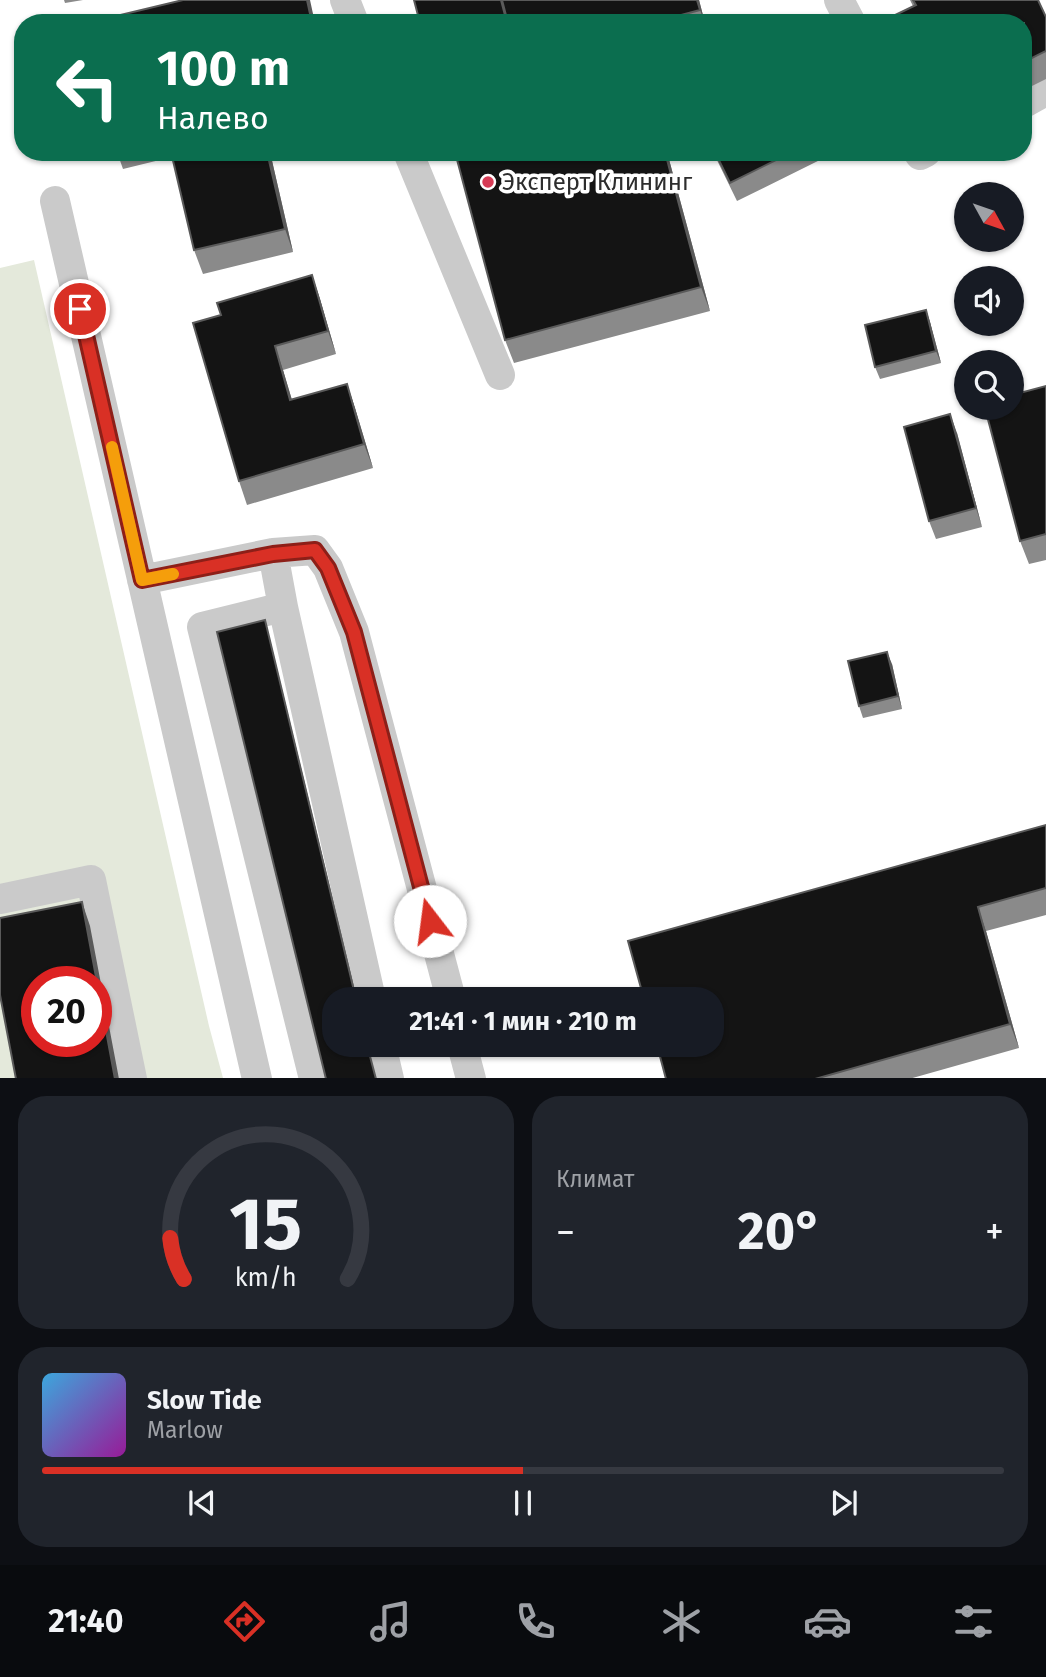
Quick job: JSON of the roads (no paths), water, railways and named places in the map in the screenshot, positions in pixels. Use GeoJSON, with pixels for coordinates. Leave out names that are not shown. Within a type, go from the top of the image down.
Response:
{"type":"FeatureCollection","features":[{"type":"Feature","properties":{"kind":"lane"},"geometry":{"type":"LineString","coordinates":[[412,161],[500,375]]}},
{"type":"Feature","properties":{"kind":"lane"},"geometry":{"type":"LineString","coordinates":[[55,201],[257,1078]]}},
{"type":"Feature","properties":{"kind":"lane"},"geometry":{"type":"LineString","coordinates":[[142,580],[273,554],[315,550],[328,568],[354,632],[448,987]]}},
{"type":"Feature","properties":{"kind":"lane"},"geometry":{"type":"LineString","coordinates":[[273,554],[368,987]]}},
{"type":"Feature","properties":{"kind":"lane"},"geometry":{"type":"LineString","coordinates":[[155,636],[283,607]]}},
{"type":"Feature","properties":{"kind":"lane"},"geometry":{"type":"LineString","coordinates":[[202,626],[314,1078]]}},
{"type":"Feature","properties":{"kind":"lane"},"geometry":{"type":"LineString","coordinates":[[0,899],[91,880],[132,1078]]}},
{"type":"Feature","properties":{"kind":"lane"},"geometry":{"type":"LineString","coordinates":[[384,1057],[389,1078]]}},
{"type":"Feature","properties":{"kind":"lane"},"geometry":{"type":"LineString","coordinates":[[466,1057],[471,1078]]}},
{"type":"Feature","properties":{"kind":"place","name":"Эксперт Клининг"},"geometry":{"type":"Point","coordinates":[488,182]}}]}
